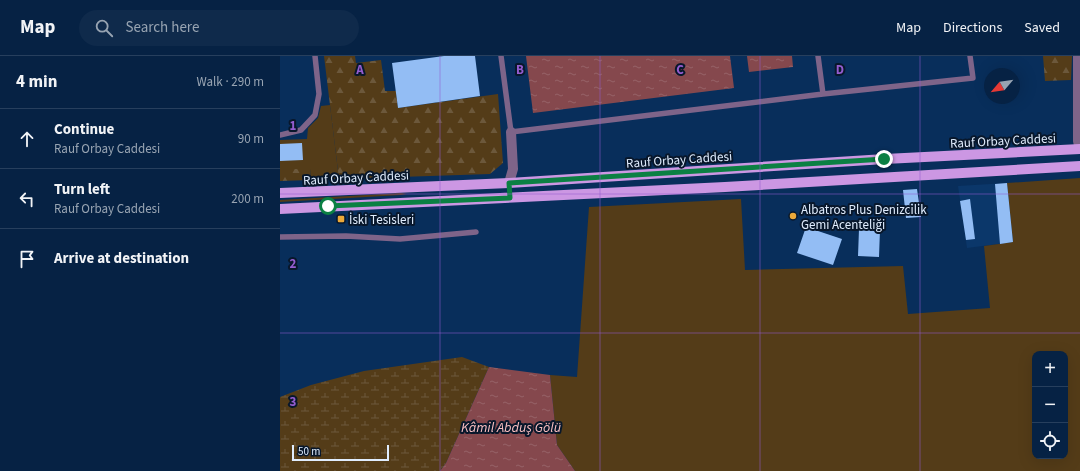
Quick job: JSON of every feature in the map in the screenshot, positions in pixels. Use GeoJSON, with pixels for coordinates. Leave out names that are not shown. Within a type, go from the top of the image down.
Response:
{"type":"FeatureCollection","features":[{"type":"Feature","properties":{"kind":"main road","name":"Rauf Orbay Caddesi"},"geometry":{"type":"LineString","coordinates":[[280,193],[509,183],[869,160],[1080,149]]}},
{"type":"Feature","properties":{"kind":"main road"},"geometry":{"type":"LineString","coordinates":[[280,208],[725,187],[1080,166]]}},
{"type":"Feature","properties":{"kind":"main road"},"geometry":{"type":"LineString","coordinates":[[509,183],[510,198]]}},
{"type":"Feature","properties":{"kind":"street"},"geometry":{"type":"LineString","coordinates":[[1078,56],[1078,141],[1080,149]]}},
{"type":"Feature","properties":{"kind":"street"},"geometry":{"type":"LineString","coordinates":[[509,183],[513,169],[511,132]]}},
{"type":"Feature","properties":{"kind":"lane"},"geometry":{"type":"LineString","coordinates":[[280,135],[301,130],[315,115],[319,94],[315,56]]}},
{"type":"Feature","properties":{"kind":"lane"},"geometry":{"type":"LineString","coordinates":[[502,56],[511,132],[823,94],[973,78],[970,56]]}},
{"type":"Feature","properties":{"kind":"lane"},"geometry":{"type":"LineString","coordinates":[[818,56],[823,94]]}},
{"type":"Feature","properties":{"kind":"lane"},"geometry":{"type":"LineString","coordinates":[[280,237],[346,236],[400,239],[476,232]]}},
{"type":"Feature","properties":{"kind":"shaded area"},"geometry":{"type":"Polygon","coordinates":[[[1007,183],[1013,242],[967,248],[958,186],[1007,183]]]}},
{"type":"Feature","properties":{"kind":"green space"},"geometry":{"type":"Polygon","coordinates":[[[324,56],[355,56],[356,63],[381,60],[385,91],[396,91],[398,108],[498,94],[503,163],[490,174],[339,179],[324,56]]]}},
{"type":"Feature","properties":{"kind":"green space"},"geometry":{"type":"Polygon","coordinates":[[[1043,56],[1072,56],[1071,80],[1045,81],[1043,56]]]}},
{"type":"Feature","properties":{"kind":"green space"},"geometry":{"type":"Polygon","coordinates":[[[330,105],[339,179],[311,180],[310,169],[280,169],[280,140],[307,139],[308,128],[318,118],[321,106],[330,105]]]}},
{"type":"Feature","properties":{"kind":"green space"},"geometry":{"type":"Polygon","coordinates":[[[280,169],[310,169],[311,180],[280,181],[280,169]]]}},
{"type":"Feature","properties":{"kind":"green space"},"geometry":{"type":"Polygon","coordinates":[[[1080,178],[1080,471],[575,471],[557,445],[550,375],[577,377],[589,207],[741,199],[745,270],[903,266],[908,314],[990,308],[984,246],[1013,242],[1007,183],[1080,178]]]}},
{"type":"Feature","properties":{"kind":"green space"},"geometry":{"type":"Polygon","coordinates":[[[401,193],[407,194],[280,202],[280,200],[401,193]]]}},
{"type":"Feature","properties":{"kind":"green space"},"geometry":{"type":"Polygon","coordinates":[[[462,357],[489,367],[446,463],[440,471],[280,471],[280,397],[311,385],[364,371],[462,357]]]}},
{"type":"Feature","properties":{"kind":"water"},"geometry":{"type":"Polygon","coordinates":[[[526,56],[730,56],[734,88],[533,113],[526,56]]]}},
{"type":"Feature","properties":{"kind":"water"},"geometry":{"type":"Polygon","coordinates":[[[747,56],[792,56],[793,67],[749,72],[747,56]]]}},
{"type":"Feature","properties":{"kind":"water","name":"Kâmil Abduş Gölü"},"geometry":{"type":"Polygon","coordinates":[[[489,367],[550,375],[557,445],[575,471],[440,471],[446,463],[489,367]]]}},
{"type":"Feature","properties":{"kind":"building"},"geometry":{"type":"Polygon","coordinates":[[[444,56],[475,56],[480,96],[398,108],[392,63],[444,56]]]}},
{"type":"Feature","properties":{"kind":"building"},"geometry":{"type":"Polygon","coordinates":[[[302,143],[303,160],[280,161],[280,144],[302,143]]]}},
{"type":"Feature","properties":{"kind":"building"},"geometry":{"type":"Polygon","coordinates":[[[1007,183],[1013,242],[1000,244],[995,184],[1007,183]]]}},
{"type":"Feature","properties":{"kind":"building"},"geometry":{"type":"Polygon","coordinates":[[[917,189],[921,217],[906,218],[903,190],[917,189]]]}},
{"type":"Feature","properties":{"kind":"building"},"geometry":{"type":"Polygon","coordinates":[[[970,199],[975,239],[966,240],[960,201],[970,199]]]}},
{"type":"Feature","properties":{"kind":"building"},"geometry":{"type":"Polygon","coordinates":[[[806,227],[842,239],[833,265],[797,253],[806,227]]]}},
{"type":"Feature","properties":{"kind":"building"},"geometry":{"type":"Polygon","coordinates":[[[859,229],[880,230],[879,257],[858,256],[859,229]]]}},
{"type":"Feature","properties":{"kind":"place","name":"Albatros Plus Denizcilik Gemi Acenteliği"},"geometry":{"type":"Point","coordinates":[793,216]}},
{"type":"Feature","properties":{"kind":"place","name":"İski Tesisleri"},"geometry":{"type":"Point","coordinates":[341,219]}},
{"type":"Feature","properties":{"kind":"route"},"geometry":{"type":"LineString","coordinates":[[328,206],[510,198],[509,183],[884,159]]}}]}
